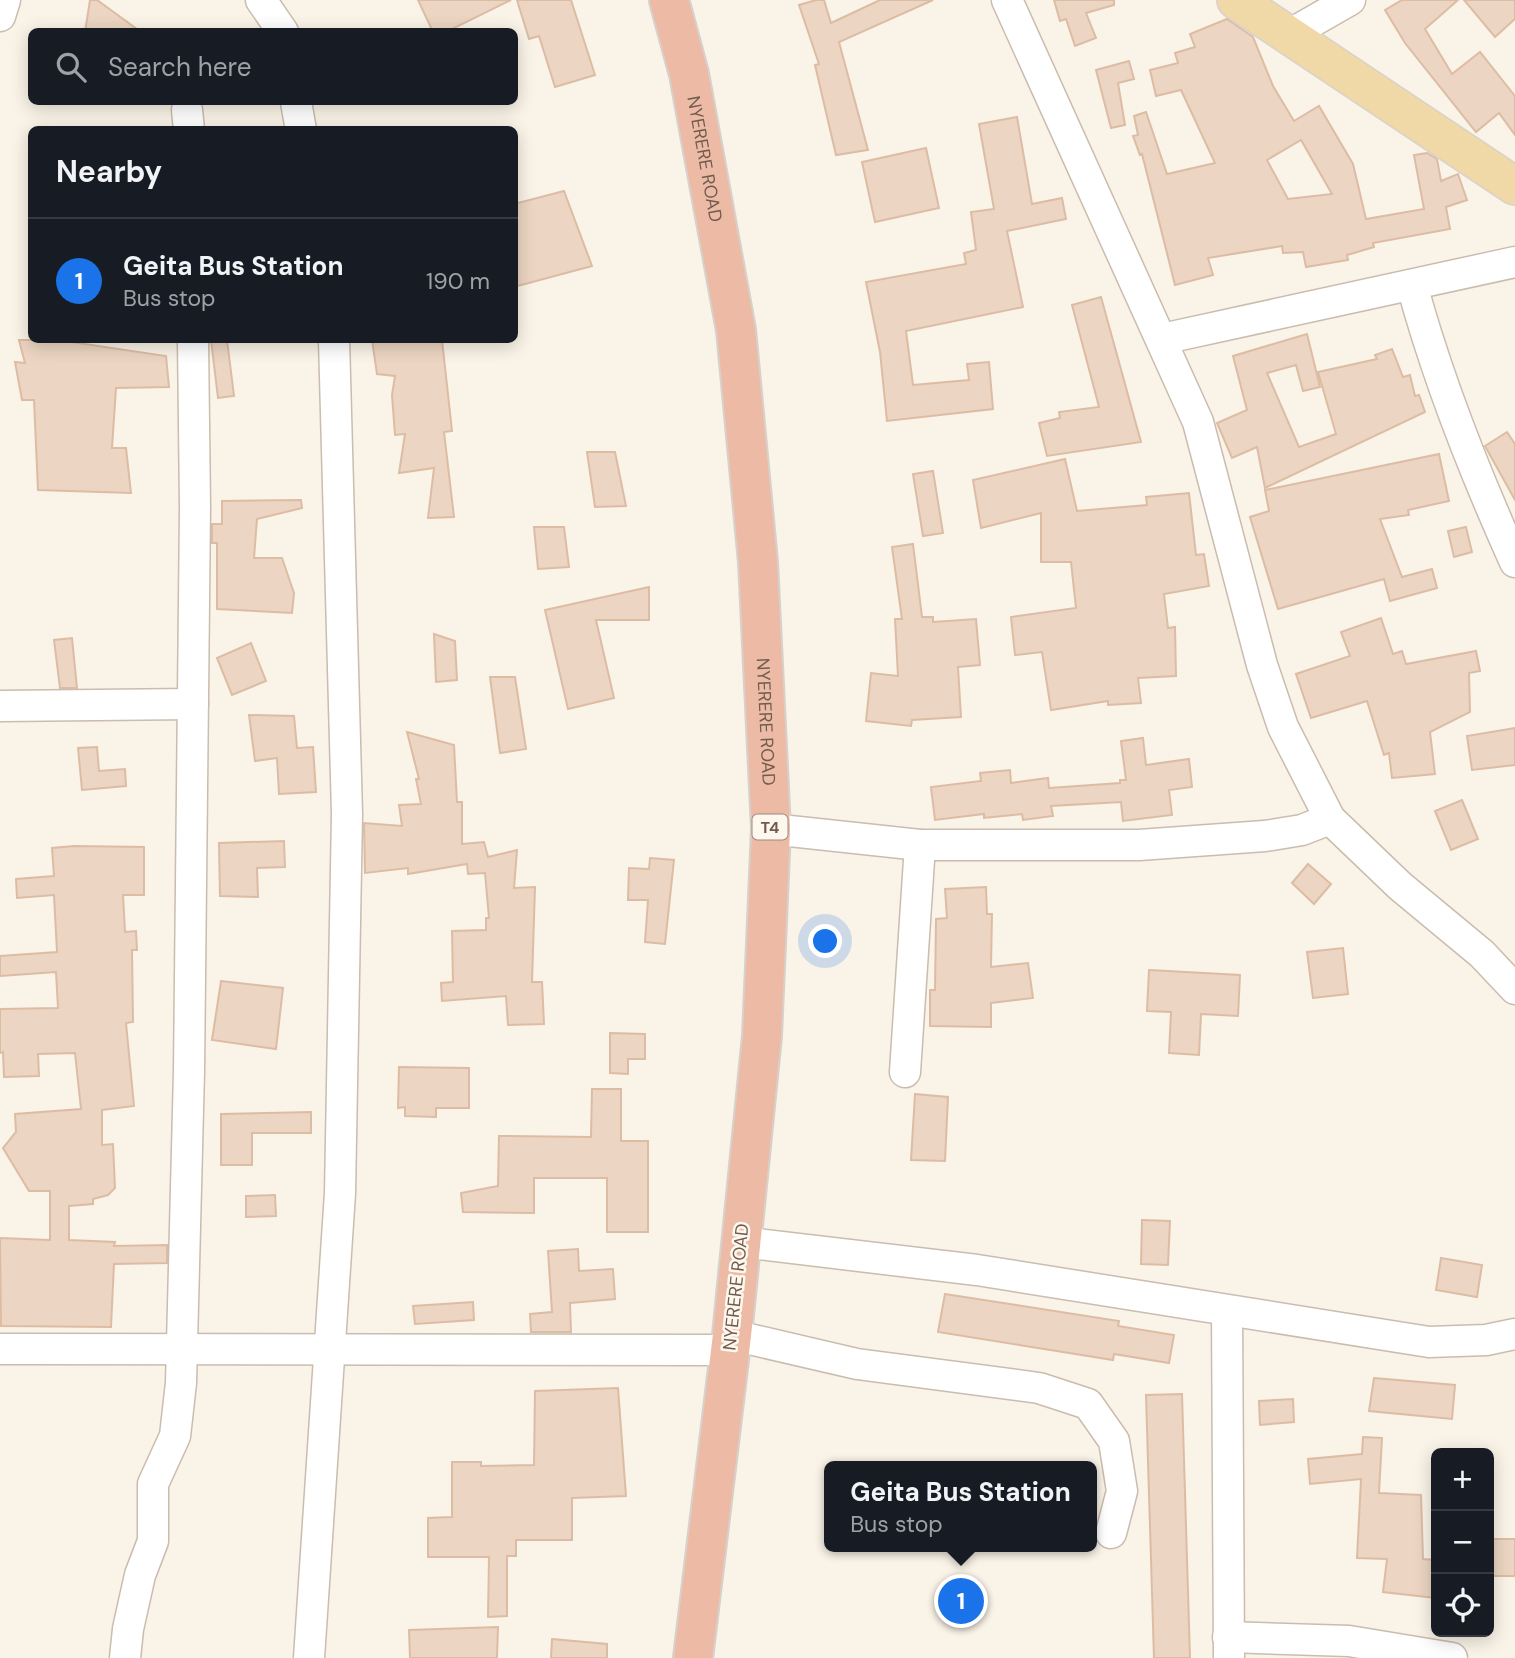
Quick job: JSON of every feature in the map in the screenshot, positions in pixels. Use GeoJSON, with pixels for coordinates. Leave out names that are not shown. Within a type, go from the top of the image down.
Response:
{"type":"FeatureCollection","features":[{"type":"Feature","properties":{"kind":"highway","name":"NYERERE ROAD"},"geometry":{"type":"LineString","coordinates":[[669,0],[689,74],[736,330],[758,562],[771,829],[762,1036],[693,1658]]}},
{"type":"Feature","properties":{"kind":"main road"},"geometry":{"type":"LineString","coordinates":[[1236,0],[1515,186]]}},
{"type":"Feature","properties":{"kind":"street"},"geometry":{"type":"LineString","coordinates":[[0,16],[5,0]]}},
{"type":"Feature","properties":{"kind":"street"},"geometry":{"type":"LineString","coordinates":[[261,0],[280,28]]}},
{"type":"Feature","properties":{"kind":"street"},"geometry":{"type":"LineString","coordinates":[[1007,0],[1198,422],[1262,665],[1279,715],[1330,818],[1400,886],[1482,954],[1515,989]]}},
{"type":"Feature","properties":{"kind":"street"},"geometry":{"type":"LineString","coordinates":[[1287,36],[1350,0]]}},
{"type":"Feature","properties":{"kind":"street"},"geometry":{"type":"LineString","coordinates":[[297,105],[300,126]]}},
{"type":"Feature","properties":{"kind":"street"},"geometry":{"type":"LineString","coordinates":[[1162,339],[1515,262]]}},
{"type":"Feature","properties":{"kind":"street"},"geometry":{"type":"LineString","coordinates":[[1412,285],[1432,357],[1474,472],[1515,562]]}},
{"type":"Feature","properties":{"kind":"street"},"geometry":{"type":"LineString","coordinates":[[125,1658],[128,1629],[140,1575],[153,1541],[153,1484],[175,1436],[179,1413],[190,1071],[193,343]]}},
{"type":"Feature","properties":{"kind":"street"},"geometry":{"type":"LineString","coordinates":[[309,1658],[332,1348],[340,1193],[347,814],[334,343]]}},
{"type":"Feature","properties":{"kind":"street"},"geometry":{"type":"LineString","coordinates":[[0,706],[193,704]]}},
{"type":"Feature","properties":{"kind":"street"},"geometry":{"type":"LineString","coordinates":[[771,829],[920,845],[1139,845],[1265,836],[1302,830],[1330,818]]}},
{"type":"Feature","properties":{"kind":"street"},"geometry":{"type":"LineString","coordinates":[[905,1072],[920,845]]}},
{"type":"Feature","properties":{"kind":"street"},"geometry":{"type":"LineString","coordinates":[[741,1242],[977,1270],[1429,1342],[1486,1340],[1515,1334]]}},
{"type":"Feature","properties":{"kind":"street"},"geometry":{"type":"LineString","coordinates":[[1227,1311],[1229,1648],[1349,1641],[1452,1658]]}},
{"type":"Feature","properties":{"kind":"street"},"geometry":{"type":"LineString","coordinates":[[0,1349],[180,1352],[730,1343],[858,1364],[1039,1388],[1088,1404],[1114,1441],[1122,1491],[1111,1533]]}},
{"type":"Feature","properties":{"kind":"building"},"geometry":{"type":"Polygon","coordinates":[[[90,0],[97,0],[136,28],[86,28],[90,0]]]}},
{"type":"Feature","properties":{"kind":"building"},"geometry":{"type":"Polygon","coordinates":[[[418,0],[511,0],[454,28],[431,28],[418,0]]]}},
{"type":"Feature","properties":{"kind":"building"},"geometry":{"type":"Polygon","coordinates":[[[517,0],[571,0],[595,75],[555,87],[539,36],[529,39],[517,0]]]}},
{"type":"Feature","properties":{"kind":"building"},"geometry":{"type":"Polygon","coordinates":[[[824,0],[831,23],[880,0],[933,0],[839,42],[868,150],[836,155],[815,65],[819,64],[799,5],[824,0]]]}},
{"type":"Feature","properties":{"kind":"building"},"geometry":{"type":"Polygon","coordinates":[[[1054,0],[1114,0],[1114,5],[1086,13],[1096,38],[1075,46],[1066,19],[1060,21],[1054,0]]]}},
{"type":"Feature","properties":{"kind":"building"},"geometry":{"type":"Polygon","coordinates":[[[1402,0],[1458,0],[1425,29],[1452,74],[1480,52],[1515,96],[1515,135],[1499,113],[1476,132],[1405,43],[1385,10],[1402,0]]]}},
{"type":"Feature","properties":{"kind":"building"},"geometry":{"type":"Polygon","coordinates":[[[1464,0],[1515,0],[1515,19],[1495,37],[1464,0]]]}},
{"type":"Feature","properties":{"kind":"building"},"geometry":{"type":"Polygon","coordinates":[[[1227,19],[1253,37],[1273,86],[1294,121],[1319,106],[1353,164],[1366,219],[1424,209],[1414,155],[1427,153],[1437,159],[1441,181],[1458,174],[1467,200],[1446,207],[1450,229],[1373,243],[1374,247],[1347,255],[1348,260],[1306,267],[1303,252],[1283,253],[1282,246],[1208,258],[1213,275],[1175,285],[1142,154],[1140,155],[1133,136],[1138,135],[1134,116],[1146,112],[1167,174],[1215,163],[1181,90],[1156,96],[1150,70],[1178,63],[1175,53],[1195,47],[1190,34],[1227,19]],[[1301,140],[1267,160],[1288,199],[1332,194],[1301,140]]]}},
{"type":"Feature","properties":{"kind":"building"},"geometry":{"type":"Polygon","coordinates":[[[1129,61],[1134,79],[1118,83],[1125,125],[1111,128],[1096,70],[1129,61]]]}},
{"type":"Feature","properties":{"kind":"building"},"geometry":{"type":"Polygon","coordinates":[[[1017,117],[1032,204],[1062,198],[1066,219],[1007,231],[1023,307],[906,331],[913,385],[969,380],[967,364],[989,362],[993,409],[887,421],[880,352],[866,282],[966,264],[964,253],[976,250],[971,212],[994,209],[979,124],[1017,117]]]}},
{"type":"Feature","properties":{"kind":"building"},"geometry":{"type":"Polygon","coordinates":[[[926,148],[939,208],[875,222],[862,162],[926,148]]]}},
{"type":"Feature","properties":{"kind":"building"},"geometry":{"type":"Polygon","coordinates":[[[564,191],[592,266],[518,286],[518,203],[564,191]]]}},
{"type":"Feature","properties":{"kind":"building"},"geometry":{"type":"Polygon","coordinates":[[[1101,297],[1141,442],[1047,456],[1039,423],[1060,418],[1059,412],[1099,407],[1072,305],[1101,297]]]}},
{"type":"Feature","properties":{"kind":"building"},"geometry":{"type":"Polygon","coordinates":[[[1307,334],[1320,387],[1303,391],[1296,365],[1267,373],[1299,447],[1336,434],[1318,372],[1377,359],[1375,355],[1392,349],[1403,377],[1410,375],[1415,396],[1419,395],[1425,412],[1265,488],[1257,447],[1232,458],[1217,423],[1247,410],[1233,356],[1307,334]]]}},
{"type":"Feature","properties":{"kind":"building"},"geometry":{"type":"Polygon","coordinates":[[[19,340],[28,340],[28,343],[78,343],[166,356],[169,387],[116,388],[112,448],[126,448],[131,493],[38,490],[34,400],[22,400],[15,362],[25,363],[19,340]]]}},
{"type":"Feature","properties":{"kind":"building"},"geometry":{"type":"Polygon","coordinates":[[[211,343],[227,343],[234,396],[218,398],[211,343]]]}},
{"type":"Feature","properties":{"kind":"building"},"geometry":{"type":"Polygon","coordinates":[[[372,343],[442,343],[452,431],[444,432],[454,517],[428,518],[434,468],[399,473],[405,434],[395,435],[392,395],[395,376],[377,374],[372,343]]]}},
{"type":"Feature","properties":{"kind":"building"},"geometry":{"type":"Polygon","coordinates":[[[1507,432],[1515,444],[1515,500],[1485,446],[1507,432]]]}},
{"type":"Feature","properties":{"kind":"building"},"geometry":{"type":"Polygon","coordinates":[[[587,452],[615,452],[626,506],[595,507],[587,452]]]}},
{"type":"Feature","properties":{"kind":"building"},"geometry":{"type":"Polygon","coordinates":[[[1439,454],[1449,501],[1408,510],[1409,515],[1380,519],[1402,577],[1432,569],[1437,588],[1390,601],[1384,579],[1278,609],[1250,517],[1269,511],[1265,490],[1439,454]]]}},
{"type":"Feature","properties":{"kind":"building"},"geometry":{"type":"Polygon","coordinates":[[[1065,459],[1077,511],[1147,505],[1146,497],[1189,493],[1196,555],[1204,554],[1209,586],[1164,594],[1168,628],[1175,627],[1176,676],[1138,678],[1141,703],[1108,705],[1108,701],[1051,710],[1042,652],[1015,655],[1011,617],[1076,608],[1071,562],[1041,562],[1041,513],[981,528],[973,480],[1065,459]]]}},
{"type":"Feature","properties":{"kind":"building"},"geometry":{"type":"Polygon","coordinates":[[[933,471],[943,533],[923,536],[913,474],[933,471]]]}},
{"type":"Feature","properties":{"kind":"building"},"geometry":{"type":"Polygon","coordinates":[[[301,500],[302,508],[257,519],[254,558],[282,558],[294,593],[292,613],[217,609],[217,543],[212,543],[212,524],[222,524],[222,501],[301,500]]]}},
{"type":"Feature","properties":{"kind":"building"},"geometry":{"type":"Polygon","coordinates":[[[534,527],[564,527],[569,567],[538,569],[534,527]]]}},
{"type":"Feature","properties":{"kind":"building"},"geometry":{"type":"Polygon","coordinates":[[[1466,527],[1472,552],[1454,557],[1448,531],[1466,527]]]}},
{"type":"Feature","properties":{"kind":"building"},"geometry":{"type":"Polygon","coordinates":[[[913,544],[922,617],[933,617],[933,622],[976,619],[980,665],[958,667],[961,717],[912,720],[911,726],[866,721],[871,673],[898,676],[895,619],[902,619],[892,547],[913,544]]]}},
{"type":"Feature","properties":{"kind":"building"},"geometry":{"type":"Polygon","coordinates":[[[649,587],[649,620],[596,620],[614,698],[568,709],[545,610],[649,587]]]}},
{"type":"Feature","properties":{"kind":"building"},"geometry":{"type":"Polygon","coordinates":[[[1381,618],[1393,654],[1402,651],[1406,664],[1476,651],[1480,671],[1469,673],[1470,712],[1430,732],[1435,774],[1392,778],[1389,753],[1384,755],[1367,701],[1311,718],[1296,674],[1350,656],[1341,632],[1381,618]]]}},
{"type":"Feature","properties":{"kind":"building"},"geometry":{"type":"Polygon","coordinates":[[[434,634],[455,641],[457,680],[436,682],[434,634]]]}},
{"type":"Feature","properties":{"kind":"building"},"geometry":{"type":"Polygon","coordinates":[[[72,638],[77,688],[60,688],[54,640],[72,638]]]}},
{"type":"Feature","properties":{"kind":"building"},"geometry":{"type":"Polygon","coordinates":[[[251,643],[266,681],[232,695],[217,658],[251,643]]]}},
{"type":"Feature","properties":{"kind":"building"},"geometry":{"type":"Polygon","coordinates":[[[490,677],[515,677],[526,749],[500,753],[490,677]]]}},
{"type":"Feature","properties":{"kind":"building"},"geometry":{"type":"Polygon","coordinates":[[[249,715],[294,716],[297,748],[313,747],[316,792],[279,794],[277,758],[255,761],[249,715]]]}},
{"type":"Feature","properties":{"kind":"building"},"geometry":{"type":"Polygon","coordinates":[[[1515,728],[1515,765],[1472,770],[1467,736],[1515,728]]]}},
{"type":"Feature","properties":{"kind":"building"},"geometry":{"type":"Polygon","coordinates":[[[407,732],[454,745],[457,802],[462,802],[462,844],[484,842],[488,857],[517,850],[514,888],[535,887],[532,982],[542,982],[544,1024],[508,1025],[506,996],[442,1001],[441,983],[453,982],[452,931],[486,930],[486,918],[489,918],[485,873],[468,874],[467,864],[408,874],[408,868],[365,873],[364,823],[402,826],[399,805],[421,804],[416,779],[419,779],[407,732]]]}},
{"type":"Feature","properties":{"kind":"building"},"geometry":{"type":"Polygon","coordinates":[[[1143,738],[1146,765],[1189,759],[1192,787],[1169,790],[1172,815],[1123,821],[1121,802],[1051,806],[1053,816],[1023,820],[1022,814],[984,818],[984,814],[935,820],[931,787],[981,781],[980,773],[1010,770],[1011,783],[1048,778],[1049,788],[1120,783],[1120,780],[1126,780],[1121,741],[1143,738]]]}},
{"type":"Feature","properties":{"kind":"building"},"geometry":{"type":"Polygon","coordinates":[[[97,747],[99,771],[125,769],[126,786],[82,790],[78,748],[97,747]]]}},
{"type":"Feature","properties":{"kind":"building"},"geometry":{"type":"Polygon","coordinates":[[[1462,800],[1478,839],[1451,850],[1435,811],[1462,800]]]}},
{"type":"Feature","properties":{"kind":"building"},"geometry":{"type":"Polygon","coordinates":[[[284,841],[285,867],[257,868],[258,897],[220,896],[219,843],[284,841]]]}},
{"type":"Feature","properties":{"kind":"building"},"geometry":{"type":"Polygon","coordinates":[[[144,847],[144,895],[123,895],[125,932],[136,931],[137,950],[132,950],[133,1022],[126,1023],[134,1106],[102,1110],[102,1145],[113,1144],[115,1188],[108,1195],[93,1199],[93,1204],[69,1206],[69,1240],[115,1242],[114,1246],[167,1245],[167,1263],[114,1264],[111,1327],[1,1326],[0,1238],[50,1240],[50,1191],[29,1191],[3,1148],[16,1132],[15,1114],[81,1109],[75,1053],[38,1054],[39,1076],[4,1077],[3,1052],[0,1053],[0,1009],[58,1008],[56,972],[0,976],[0,956],[57,952],[54,895],[17,898],[16,879],[54,876],[52,848],[144,847]]]}},
{"type":"Feature","properties":{"kind":"building"},"geometry":{"type":"Polygon","coordinates":[[[650,858],[674,860],[665,944],[645,942],[648,900],[628,900],[629,868],[649,869],[650,858]]]}},
{"type":"Feature","properties":{"kind":"building"},"geometry":{"type":"Polygon","coordinates":[[[1308,864],[1331,884],[1314,904],[1292,883],[1308,864]]]}},
{"type":"Feature","properties":{"kind":"building"},"geometry":{"type":"Polygon","coordinates":[[[986,887],[987,914],[992,914],[991,967],[1028,963],[1033,998],[991,1003],[991,1027],[930,1026],[930,990],[935,990],[936,919],[947,918],[945,889],[986,887]]]}},
{"type":"Feature","properties":{"kind":"building"},"geometry":{"type":"Polygon","coordinates":[[[1343,948],[1348,994],[1313,998],[1307,952],[1343,948]]]}},
{"type":"Feature","properties":{"kind":"building"},"geometry":{"type":"Polygon","coordinates":[[[1149,970],[1240,975],[1238,1016],[1201,1014],[1199,1055],[1169,1053],[1171,1012],[1147,1011],[1149,970]]]}},
{"type":"Feature","properties":{"kind":"building"},"geometry":{"type":"Polygon","coordinates":[[[221,981],[283,988],[276,1049],[212,1040],[221,981]]]}},
{"type":"Feature","properties":{"kind":"building"},"geometry":{"type":"Polygon","coordinates":[[[610,1033],[645,1034],[645,1059],[628,1059],[628,1074],[610,1073],[610,1033]]]}},
{"type":"Feature","properties":{"kind":"building"},"geometry":{"type":"Polygon","coordinates":[[[399,1067],[469,1068],[469,1108],[436,1108],[436,1117],[405,1116],[405,1107],[398,1108],[399,1067]]]}},
{"type":"Feature","properties":{"kind":"building"},"geometry":{"type":"Polygon","coordinates":[[[592,1089],[621,1089],[621,1141],[648,1141],[648,1232],[607,1232],[607,1178],[534,1178],[534,1213],[463,1212],[461,1193],[498,1186],[499,1136],[591,1137],[592,1089]]]}},
{"type":"Feature","properties":{"kind":"building"},"geometry":{"type":"Polygon","coordinates":[[[915,1094],[948,1097],[945,1161],[911,1160],[915,1094]]]}},
{"type":"Feature","properties":{"kind":"building"},"geometry":{"type":"Polygon","coordinates":[[[311,1112],[311,1133],[252,1133],[252,1165],[221,1165],[221,1114],[311,1112]]]}},
{"type":"Feature","properties":{"kind":"building"},"geometry":{"type":"Polygon","coordinates":[[[275,1195],[276,1216],[246,1217],[246,1196],[275,1195]]]}},
{"type":"Feature","properties":{"kind":"building"},"geometry":{"type":"Polygon","coordinates":[[[1142,1220],[1170,1221],[1168,1265],[1141,1264],[1142,1220]]]}},
{"type":"Feature","properties":{"kind":"building"},"geometry":{"type":"Polygon","coordinates":[[[578,1249],[579,1271],[613,1269],[615,1299],[570,1303],[571,1332],[531,1332],[530,1314],[552,1312],[548,1251],[578,1249]]]}},
{"type":"Feature","properties":{"kind":"building"},"geometry":{"type":"Polygon","coordinates":[[[1441,1258],[1482,1265],[1477,1297],[1436,1290],[1441,1258]]]}},
{"type":"Feature","properties":{"kind":"building"},"geometry":{"type":"Polygon","coordinates":[[[945,1294],[1119,1321],[1118,1326],[1174,1335],[1169,1363],[1114,1354],[1113,1360],[938,1332],[945,1294]]]}},
{"type":"Feature","properties":{"kind":"building"},"geometry":{"type":"Polygon","coordinates":[[[473,1302],[474,1320],[415,1324],[413,1306],[473,1302]]]}},
{"type":"Feature","properties":{"kind":"building"},"geometry":{"type":"Polygon","coordinates":[[[1374,1378],[1455,1385],[1452,1419],[1369,1411],[1374,1378]]]}},
{"type":"Feature","properties":{"kind":"building"},"geometry":{"type":"Polygon","coordinates":[[[618,1388],[626,1496],[572,1498],[572,1540],[516,1540],[516,1556],[507,1556],[507,1616],[488,1617],[489,1557],[428,1557],[428,1518],[452,1517],[452,1462],[481,1462],[481,1466],[534,1465],[535,1391],[618,1388]]]}},
{"type":"Feature","properties":{"kind":"building"},"geometry":{"type":"Polygon","coordinates":[[[1182,1394],[1190,1658],[1154,1658],[1146,1395],[1182,1394]]]}},
{"type":"Feature","properties":{"kind":"building"},"geometry":{"type":"Polygon","coordinates":[[[1293,1399],[1294,1422],[1260,1425],[1259,1401],[1293,1399]]]}},
{"type":"Feature","properties":{"kind":"building"},"geometry":{"type":"Polygon","coordinates":[[[1363,1437],[1382,1438],[1379,1493],[1421,1495],[1423,1559],[1431,1560],[1431,1598],[1383,1592],[1387,1559],[1357,1558],[1361,1479],[1310,1484],[1308,1459],[1362,1454],[1363,1437]]]}},
{"type":"Feature","properties":{"kind":"building"},"geometry":{"type":"Polygon","coordinates":[[[1494,1539],[1515,1539],[1515,1576],[1494,1576],[1494,1539]]]}},
{"type":"Feature","properties":{"kind":"building"},"geometry":{"type":"Polygon","coordinates":[[[498,1627],[497,1658],[410,1658],[409,1630],[498,1627]]]}},
{"type":"Feature","properties":{"kind":"building"},"geometry":{"type":"Polygon","coordinates":[[[552,1639],[607,1644],[607,1658],[551,1658],[552,1639]]]}},
{"type":"Feature","properties":{"kind":"place","name":"Geita Bus Station"},"geometry":{"type":"Point","coordinates":[961,1601]}}]}
